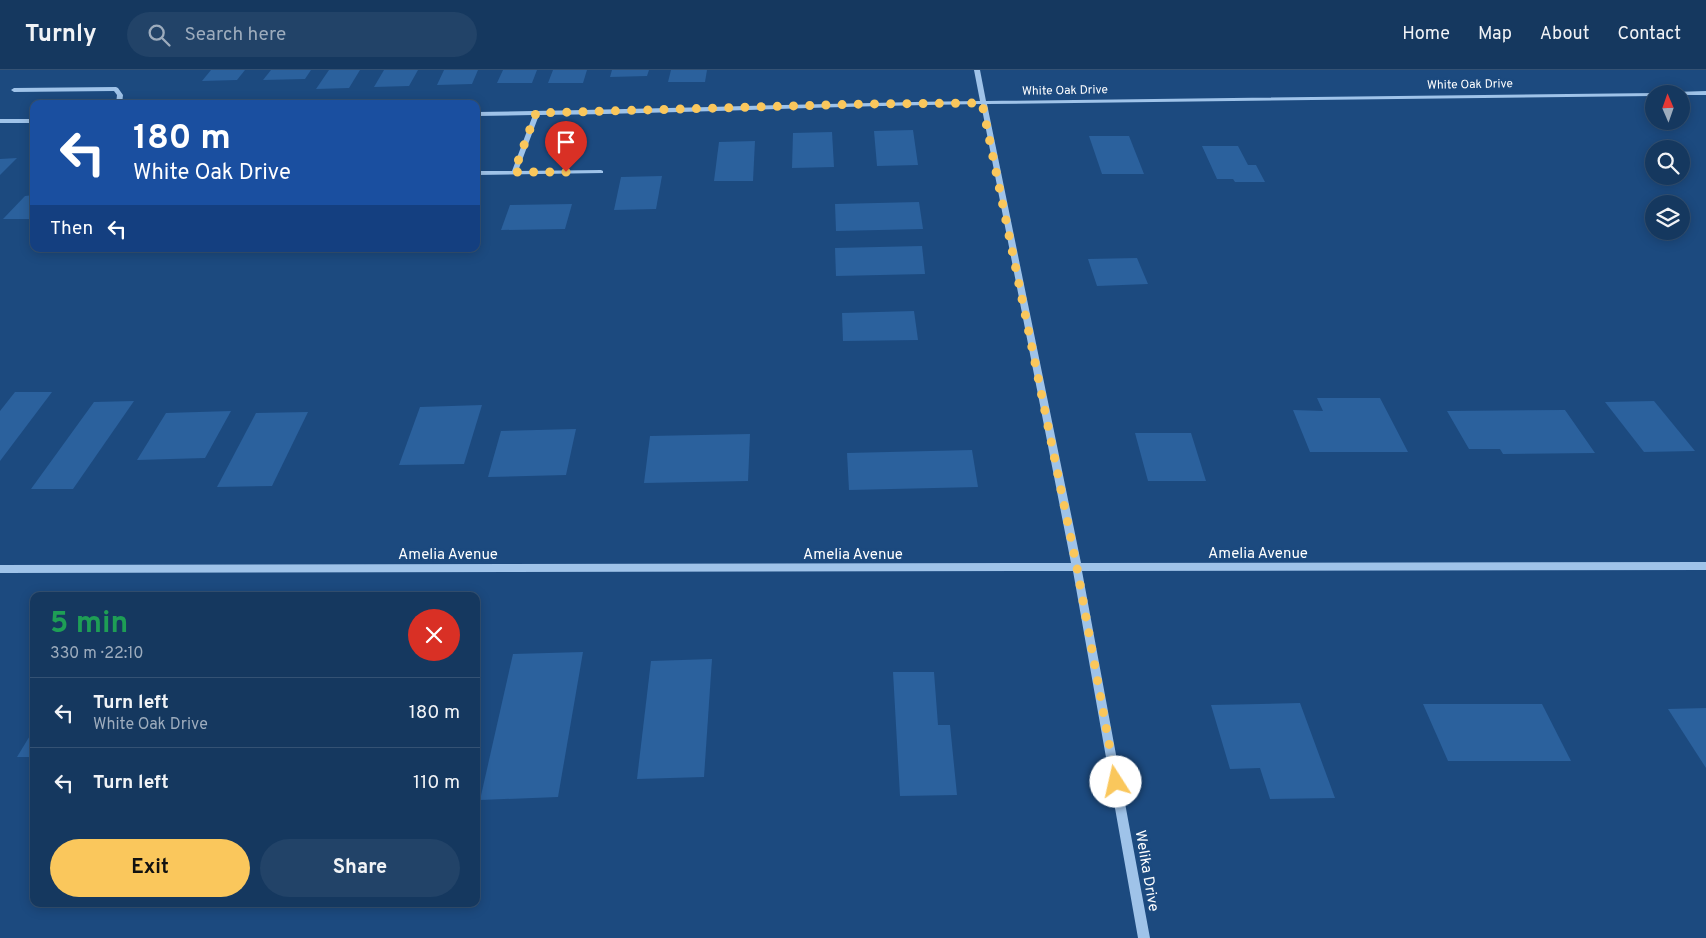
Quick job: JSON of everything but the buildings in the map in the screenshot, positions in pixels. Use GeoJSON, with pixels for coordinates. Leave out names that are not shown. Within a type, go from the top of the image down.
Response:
{"type":"FeatureCollection","features":[{"type":"Feature","properties":{"kind":"street","name":"Welika Drive"},"geometry":{"type":"LineString","coordinates":[[976,70],[1077,568],[1144,938]]}},
{"type":"Feature","properties":{"kind":"street"},"geometry":{"type":"LineString","coordinates":[[14,90],[116,89],[120,95],[119,100]]}},
{"type":"Feature","properties":{"kind":"street"},"geometry":{"type":"LineString","coordinates":[[1690,94],[1706,93]]}},
{"type":"Feature","properties":{"kind":"street","name":"White Oak Drive"},"geometry":{"type":"LineString","coordinates":[[480,114],[863,104],[1645,94]]}},
{"type":"Feature","properties":{"kind":"street"},"geometry":{"type":"LineString","coordinates":[[514,172],[536,113]]}},
{"type":"Feature","properties":{"kind":"street"},"geometry":{"type":"LineString","coordinates":[[0,121],[30,120]]}},
{"type":"Feature","properties":{"kind":"street"},"geometry":{"type":"LineString","coordinates":[[480,173],[601,172]]}},
{"type":"Feature","properties":{"kind":"street","name":"Amelia Avenue"},"geometry":{"type":"LineString","coordinates":[[0,569],[1706,566]]}},
{"type":"Feature","properties":{"kind":"route"},"geometry":{"type":"LineString","coordinates":[[566,172],[514,172],[536,113],[630,112],[863,104],[982,103],[1077,568],[1116,782]]}}]}
